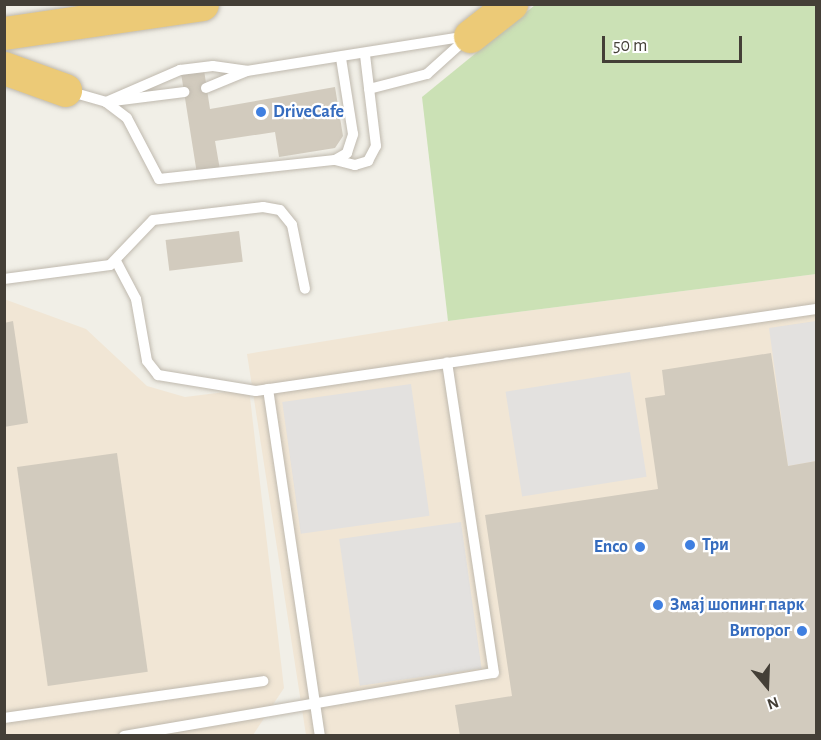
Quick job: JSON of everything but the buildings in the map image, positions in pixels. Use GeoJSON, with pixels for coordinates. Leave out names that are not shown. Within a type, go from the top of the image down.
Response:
{"type":"FeatureCollection","features":[{"type":"Feature","properties":{"kind":"highway"},"geometry":{"type":"LineString","coordinates":[[4,33],[202,4]]}},
{"type":"Feature","properties":{"kind":"highway"},"geometry":{"type":"LineString","coordinates":[[470,36],[511,4]]}},
{"type":"Feature","properties":{"kind":"highway"},"geometry":{"type":"LineString","coordinates":[[4,68],[64,90]]}},
{"type":"Feature","properties":{"kind":"lane"},"geometry":{"type":"LineString","coordinates":[[206,88],[247,71],[365,55],[470,36]]}},
{"type":"Feature","properties":{"kind":"lane"},"geometry":{"type":"LineString","coordinates":[[369,89],[427,74],[470,36]]}},
{"type":"Feature","properties":{"kind":"lane"},"geometry":{"type":"LineString","coordinates":[[106,102],[135,130],[159,179],[335,160],[355,165],[373,153],[376,138],[365,55]]}},
{"type":"Feature","properties":{"kind":"lane"},"geometry":{"type":"LineString","coordinates":[[335,160],[347,153],[353,134],[340,58]]}},
{"type":"Feature","properties":{"kind":"lane"},"geometry":{"type":"LineString","coordinates":[[106,102],[180,70],[213,66],[247,71]]}},
{"type":"Feature","properties":{"kind":"lane"},"geometry":{"type":"LineString","coordinates":[[64,90],[106,102],[184,92]]}},
{"type":"Feature","properties":{"kind":"lane"},"geometry":{"type":"LineString","coordinates":[[4,279],[83,272],[116,261],[153,220],[274,208],[292,225],[305,290]]}},
{"type":"Feature","properties":{"kind":"lane"},"geometry":{"type":"LineString","coordinates":[[116,261],[136,299],[147,361],[158,375],[268,389],[816,309]]}},
{"type":"Feature","properties":{"kind":"lane"},"geometry":{"type":"LineString","coordinates":[[124,735],[315,700],[494,673],[447,363]]}},
{"type":"Feature","properties":{"kind":"lane"},"geometry":{"type":"LineString","coordinates":[[268,389],[320,735]]}},
{"type":"Feature","properties":{"kind":"lane"},"geometry":{"type":"LineString","coordinates":[[4,718],[263,681]]}},
{"type":"Feature","properties":{"kind":"shaded area","name":"Змај шопинг парк"},"geometry":{"type":"Polygon","coordinates":[[[816,274],[816,735],[306,735],[247,354],[448,321],[816,274]]]}},
{"type":"Feature","properties":{"kind":"shaded area"},"geometry":{"type":"Polygon","coordinates":[[[4,299],[86,329],[147,386],[185,397],[249,389],[284,688],[253,735],[5,735],[4,299]]]}},
{"type":"Feature","properties":{"kind":"shaded area"},"geometry":{"type":"Polygon","coordinates":[[[816,321],[816,461],[788,466],[769,328],[816,321]]]}},
{"type":"Feature","properties":{"kind":"shaded area"},"geometry":{"type":"Polygon","coordinates":[[[630,372],[647,477],[522,496],[506,392],[630,372]]]}},
{"type":"Feature","properties":{"kind":"shaded area"},"geometry":{"type":"Polygon","coordinates":[[[411,384],[430,516],[301,534],[282,402],[411,384]]]}},
{"type":"Feature","properties":{"kind":"shaded area"},"geometry":{"type":"Polygon","coordinates":[[[461,522],[482,669],[360,686],[339,539],[461,522]]]}},
{"type":"Feature","properties":{"kind":"green space"},"geometry":{"type":"Polygon","coordinates":[[[535,5],[816,5],[816,274],[448,321],[422,97],[535,5]]]}},
{"type":"Feature","properties":{"kind":"place","name":"DriveCafe"},"geometry":{"type":"Point","coordinates":[261,112]}},
{"type":"Feature","properties":{"kind":"place","name":"Три"},"geometry":{"type":"Point","coordinates":[690,545]}},
{"type":"Feature","properties":{"kind":"place","name":"Enco"},"geometry":{"type":"Point","coordinates":[640,547]}},
{"type":"Feature","properties":{"kind":"place","name":"Змај шопинг парк"},"geometry":{"type":"Point","coordinates":[658,605]}},
{"type":"Feature","properties":{"kind":"place","name":"Виторог"},"geometry":{"type":"Point","coordinates":[802,631]}}]}
